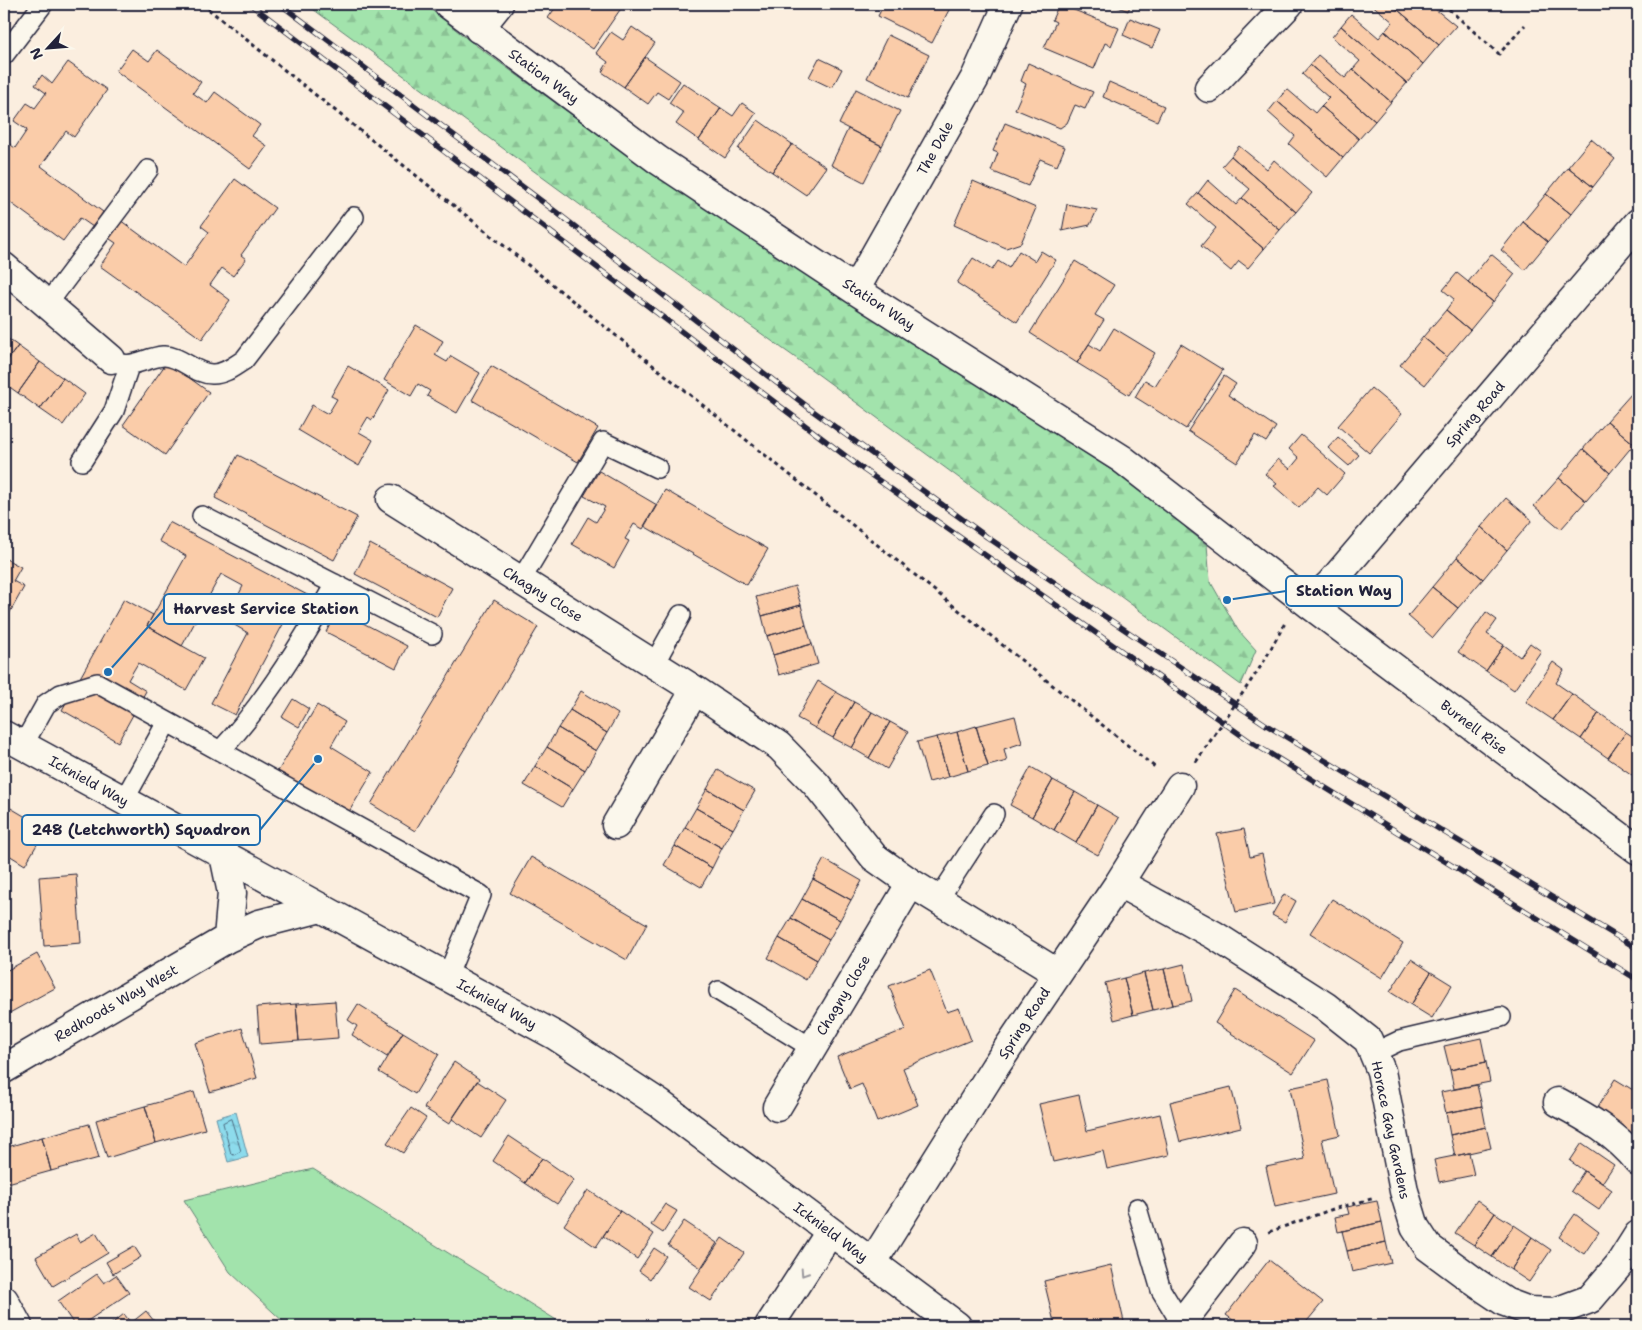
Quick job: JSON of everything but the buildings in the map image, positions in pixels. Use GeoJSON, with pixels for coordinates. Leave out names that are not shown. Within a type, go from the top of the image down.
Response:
{"type":"FeatureCollection","features":[{"type":"Feature","properties":{"kind":"street","name":"Station Way"},"geometry":{"type":"LineString","coordinates":[[448,4],[479,29],[658,160],[855,290],[1122,459],[1309,604]]}},
{"type":"Feature","properties":{"kind":"street"},"geometry":{"type":"LineString","coordinates":[[479,29],[499,4]]}},
{"type":"Feature","properties":{"kind":"street","name":"The Dale"},"geometry":{"type":"LineString","coordinates":[[855,290],[975,78],[1008,4]]}},
{"type":"Feature","properties":{"kind":"street"},"geometry":{"type":"LineString","coordinates":[[1209,88],[1289,4]]}},
{"type":"Feature","properties":{"kind":"street","name":"Spring Road"},"geometry":{"type":"LineString","coordinates":[[1309,604],[1330,584],[1638,223]]}},
{"type":"Feature","properties":{"kind":"street"},"geometry":{"type":"LineString","coordinates":[[4,267],[120,362]]}},
{"type":"Feature","properties":{"kind":"street","name":"Chagny Close"},"geometry":{"type":"LineString","coordinates":[[391,499],[695,690],[779,746],[816,784],[874,857],[911,883],[1057,973]]}},
{"type":"Feature","properties":{"kind":"street","name":"Burnell Rise"},"geometry":{"type":"LineString","coordinates":[[1309,604],[1637,848]]}},
{"type":"Feature","properties":{"kind":"street"},"geometry":{"type":"LineString","coordinates":[[616,825],[695,690]]}},
{"type":"Feature","properties":{"kind":"street","name":"Icknield Way"},"geometry":{"type":"LineString","coordinates":[[13,740],[556,1036],[660,1104],[957,1326]]}},
{"type":"Feature","properties":{"kind":"street","name":"Spring Road"},"geometry":{"type":"LineString","coordinates":[[872,1263],[1057,973],[1119,883],[1180,786]]}},
{"type":"Feature","properties":{"kind":"street"},"geometry":{"type":"LineString","coordinates":[[224,855],[232,892],[228,938]]}},
{"type":"Feature","properties":{"kind":"street","name":"Chagny Close"},"geometry":{"type":"LineString","coordinates":[[776,1107],[911,883]]}},
{"type":"Feature","properties":{"kind":"street","name":"Horace Gay Gardens"},"geometry":{"type":"LineString","coordinates":[[1119,883],[1214,935],[1325,1006],[1368,1040],[1381,1072],[1404,1191],[1415,1227],[1428,1247],[1505,1302],[1529,1311],[1555,1312],[1590,1299],[1618,1265],[1638,1235]]}},
{"type":"Feature","properties":{"kind":"street","name":"Redhoods Way West"},"geometry":{"type":"LineString","coordinates":[[4,1069],[228,938],[259,924],[321,908]]}},
{"type":"Feature","properties":{"kind":"street"},"geometry":{"type":"LineString","coordinates":[[1558,1102],[1594,1121],[1625,1145],[1638,1160]]}},
{"type":"Feature","properties":{"kind":"street"},"geometry":{"type":"LineString","coordinates":[[769,1326],[830,1232]]}},
{"type":"Feature","properties":{"kind":"street"},"geometry":{"type":"LineString","coordinates":[[1180,1325],[1243,1243]]}},
{"type":"Feature","properties":{"kind":"street"},"geometry":{"type":"LineString","coordinates":[[4,1300],[18,1326]]}},
{"type":"Feature","properties":{"kind":"lane"},"geometry":{"type":"LineString","coordinates":[[4,55],[43,4]]}},
{"type":"Feature","properties":{"kind":"lane"},"geometry":{"type":"LineString","coordinates":[[48,303],[148,170]]}},
{"type":"Feature","properties":{"kind":"lane"},"geometry":{"type":"LineString","coordinates":[[82,461],[114,412],[120,362],[164,356],[176,359],[199,372],[211,375],[223,374],[244,360],[354,217]]}},
{"type":"Feature","properties":{"kind":"lane"},"geometry":{"type":"LineString","coordinates":[[521,580],[603,442],[657,468]]}},
{"type":"Feature","properties":{"kind":"lane"},"geometry":{"type":"LineString","coordinates":[[202,516],[432,634]]}},
{"type":"Feature","properties":{"kind":"lane"},"geometry":{"type":"LineString","coordinates":[[220,751],[245,723],[313,623],[335,584]]}},
{"type":"Feature","properties":{"kind":"lane"},"geometry":{"type":"LineString","coordinates":[[654,664],[681,615]]}},
{"type":"Feature","properties":{"kind":"lane"},"geometry":{"type":"LineString","coordinates":[[13,740],[46,704],[61,694],[97,683],[481,895],[447,977]]}},
{"type":"Feature","properties":{"kind":"lane"},"geometry":{"type":"LineString","coordinates":[[124,800],[168,722]]}},
{"type":"Feature","properties":{"kind":"lane"},"geometry":{"type":"LineString","coordinates":[[938,900],[994,814]]}},
{"type":"Feature","properties":{"kind":"lane"},"geometry":{"type":"LineString","coordinates":[[719,991],[812,1048]]}},
{"type":"Feature","properties":{"kind":"lane"},"geometry":{"type":"LineString","coordinates":[[1374,1053],[1400,1041],[1501,1017]]}},
{"type":"Feature","properties":{"kind":"lane"},"geometry":{"type":"LineString","coordinates":[[1137,1208],[1161,1290],[1180,1325]]}},
{"type":"Feature","properties":{"kind":"path"},"geometry":{"type":"LineString","coordinates":[[202,4],[1180,786],[1263,663],[1282,625],[1309,604]]}},
{"type":"Feature","properties":{"kind":"path"},"geometry":{"type":"LineString","coordinates":[[1443,4],[1499,54],[1525,24]]}},
{"type":"Feature","properties":{"kind":"path"},"geometry":{"type":"LineString","coordinates":[[1243,1243],[1279,1227],[1333,1209],[1404,1191]]}},
{"type":"Feature","properties":{"kind":"green space"},"geometry":{"type":"Polygon","coordinates":[[[306,4],[424,4],[470,41],[593,130],[728,223],[1161,502],[1187,529],[1207,545],[1210,581],[1238,630],[1256,650],[1241,685],[793,356],[583,207],[306,4]]]}},
{"type":"Feature","properties":{"kind":"green space"},"geometry":{"type":"Polygon","coordinates":[[[313,1169],[566,1326],[288,1326],[230,1272],[184,1200],[313,1169]]]}},
{"type":"Feature","properties":{"kind":"water"},"geometry":{"type":"Polygon","coordinates":[[[236,1112],[248,1157],[228,1162],[216,1118],[236,1112]]]}},
{"type":"Feature","properties":{"kind":"railway"},"geometry":{"type":"LineString","coordinates":[[250,4],[864,470],[1251,742],[1638,980]]}},
{"type":"Feature","properties":{"kind":"railway"},"geometry":{"type":"LineString","coordinates":[[280,4],[556,212],[813,411],[987,537],[1268,726],[1638,949]]}},
{"type":"Feature","properties":{"kind":"place","name":"Station Way"},"geometry":{"type":"Point","coordinates":[1227,600]}},
{"type":"Feature","properties":{"kind":"place","name":"Harvest Service Station"},"geometry":{"type":"Point","coordinates":[108,672]}},
{"type":"Feature","properties":{"kind":"place","name":"248 (Letchworth) Squadron"},"geometry":{"type":"Point","coordinates":[318,759]}}]}
